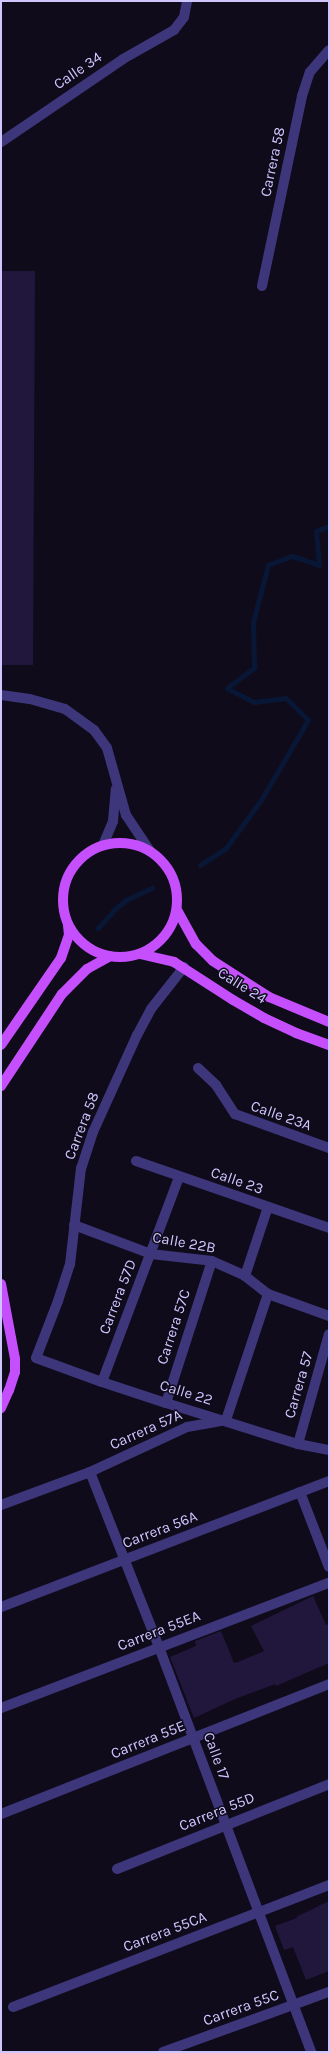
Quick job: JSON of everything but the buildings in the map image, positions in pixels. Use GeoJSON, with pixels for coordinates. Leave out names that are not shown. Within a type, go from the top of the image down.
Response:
{"type":"FeatureCollection","features":[{"type":"Feature","properties":{"kind":"main road"},"geometry":{"type":"LineString","coordinates":[[1,1045],[61,958],[69,935],[66,920],[63,897],[68,875],[83,856],[103,845],[127,843],[150,851],[161,859],[170,870],[176,882],[178,896],[177,910],[173,924],[165,937],[154,947],[140,954],[130,956],[110,956],[96,952],[84,944],[73,933],[66,920]]}},
{"type":"Feature","properties":{"kind":"main road","name":"Calle 24"},"geometry":{"type":"LineString","coordinates":[[177,910],[196,944],[213,961],[270,996],[304,1013],[329,1022]]}},
{"type":"Feature","properties":{"kind":"main road","name":"Calle 24"},"geometry":{"type":"LineString","coordinates":[[140,954],[159,957],[184,967],[233,1000],[264,1018],[296,1033],[329,1045]]}},
{"type":"Feature","properties":{"kind":"main road"},"geometry":{"type":"LineString","coordinates":[[1,1086],[62,994],[87,969],[110,956]]}},
{"type":"Feature","properties":{"kind":"main road"},"geometry":{"type":"LineString","coordinates":[[1,1284],[15,1359],[13,1378],[1,1408]]}},
{"type":"Feature","properties":{"kind":"street","name":"Calle 34"},"geometry":{"type":"LineString","coordinates":[[1,142],[123,59],[174,30],[184,17],[187,1]]}},
{"type":"Feature","properties":{"kind":"street","name":"Carrera 58"},"geometry":{"type":"LineString","coordinates":[[262,286],[302,96],[310,72],[329,50]]}},
{"type":"Feature","properties":{"kind":"street"},"geometry":{"type":"LineString","coordinates":[[1,695],[30,699],[65,709],[80,718],[94,730],[107,748],[126,815],[150,851]]}},
{"type":"Feature","properties":{"kind":"street"},"geometry":{"type":"LineString","coordinates":[[103,845],[113,821],[116,777]]}},
{"type":"Feature","properties":{"kind":"street","name":"Carrera 58"},"geometry":{"type":"LineString","coordinates":[[36,1358],[70,1264],[81,1168],[94,1132],[137,1035],[151,1009],[184,967]]}},
{"type":"Feature","properties":{"kind":"street","name":"Calle 23A"},"geometry":{"type":"LineString","coordinates":[[198,1068],[216,1085],[235,1114],[329,1148]]}},
{"type":"Feature","properties":{"kind":"street","name":"Calle 23"},"geometry":{"type":"LineString","coordinates":[[136,1161],[329,1228]]}},
{"type":"Feature","properties":{"kind":"street","name":"Carrera 57D"},"geometry":{"type":"LineString","coordinates":[[102,1382],[179,1177]]}},
{"type":"Feature","properties":{"kind":"street"},"geometry":{"type":"LineString","coordinates":[[245,1276],[268,1207]]}},
{"type":"Feature","properties":{"kind":"street","name":"Calle 22B"},"geometry":{"type":"LineString","coordinates":[[74,1226],[151,1254],[212,1261],[245,1276],[268,1294],[329,1316]]}},
{"type":"Feature","properties":{"kind":"street","name":"Carrera 57C"},"geometry":{"type":"LineString","coordinates":[[166,1403],[212,1261]]}},
{"type":"Feature","properties":{"kind":"street"},"geometry":{"type":"LineString","coordinates":[[226,1420],[268,1294]]}},
{"type":"Feature","properties":{"kind":"street","name":"Carrera 57"},"geometry":{"type":"LineString","coordinates":[[298,1444],[329,1334]]}},
{"type":"Feature","properties":{"kind":"street","name":"Calle 22"},"geometry":{"type":"LineString","coordinates":[[36,1358],[166,1403],[226,1420],[298,1444],[329,1450]]}},
{"type":"Feature","properties":{"kind":"street","name":"Carrera 57A"},"geometry":{"type":"LineString","coordinates":[[1,1505],[90,1472],[187,1426],[226,1420]]}},
{"type":"Feature","properties":{"kind":"street","name":"Calle 17"},"geometry":{"type":"LineString","coordinates":[[90,1472],[159,1647],[257,1912],[295,2005],[311,2052]]}},
{"type":"Feature","properties":{"kind":"street","name":"Carrera 56A"},"geometry":{"type":"LineString","coordinates":[[1,1607],[329,1480]]}},
{"type":"Feature","properties":{"kind":"street"},"geometry":{"type":"LineString","coordinates":[[300,1492],[329,1567]]}},
{"type":"Feature","properties":{"kind":"street","name":"Carrera 55EA"},"geometry":{"type":"LineString","coordinates":[[1,1708],[329,1583]]}},
{"type":"Feature","properties":{"kind":"street","name":"Carrera 55E"},"geometry":{"type":"LineString","coordinates":[[1,1814],[329,1684]]}},
{"type":"Feature","properties":{"kind":"street","name":"Carrera 55D"},"geometry":{"type":"LineString","coordinates":[[117,1869],[329,1784]]}},
{"type":"Feature","properties":{"kind":"street","name":"Carrera 55CA"},"geometry":{"type":"LineString","coordinates":[[13,2007],[329,1885]]}},
{"type":"Feature","properties":{"kind":"street","name":"Carrera 55C"},"geometry":{"type":"LineString","coordinates":[[163,2052],[329,1992]]}},
{"type":"Feature","properties":{"kind":"waterway"},"geometry":{"type":"LineString","coordinates":[[200,865],[226,848],[261,800],[308,720],[286,698],[254,702],[227,688],[254,668],[253,622],[268,565],[292,556],[319,565],[316,531],[329,526]]}},
{"type":"Feature","properties":{"kind":"waterway"},"geometry":{"type":"LineString","coordinates":[[98,928],[114,910],[126,900],[152,888]]}}]}
